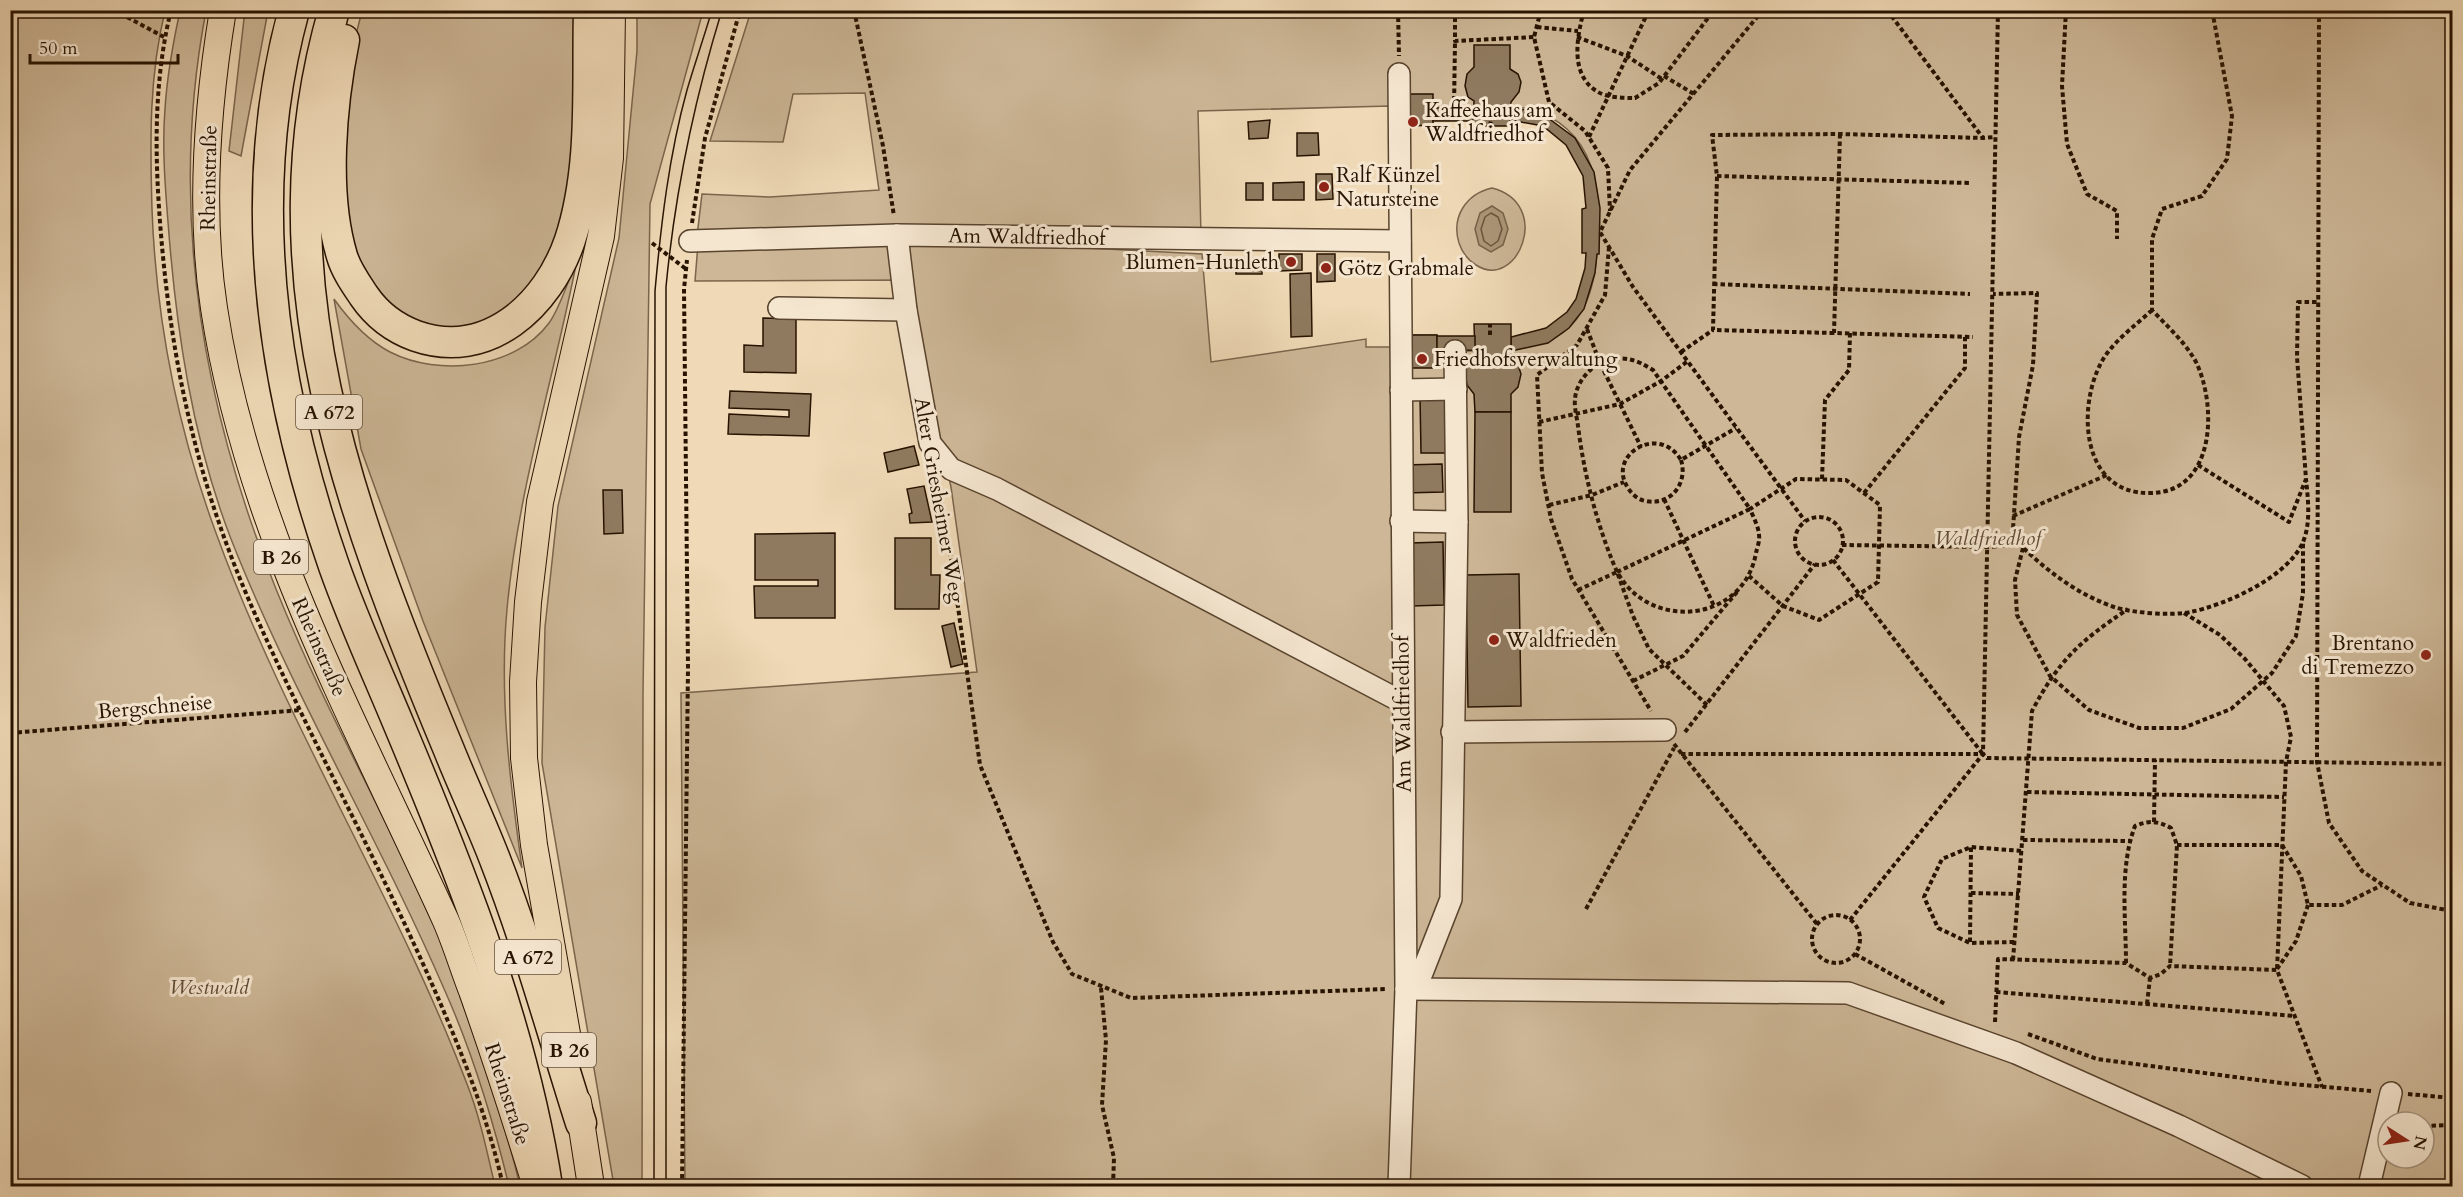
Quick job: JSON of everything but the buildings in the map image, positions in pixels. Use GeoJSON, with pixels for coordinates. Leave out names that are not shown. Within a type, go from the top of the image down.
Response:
{"type":"FeatureCollection","features":[{"type":"Feature","properties":{"kind":"highway","name":"A 672"},"geometry":{"type":"LineString","coordinates":[[294,10],[276,92],[269,155],[268,226],[279,367],[304,470],[336,573],[446,838],[501,991],[522,1062],[547,1186]]}},
{"type":"Feature","properties":{"kind":"highway","name":"A 672"},"geometry":{"type":"LineString","coordinates":[[334,10],[315,87],[308,146],[306,223],[316,345],[331,423],[357,509],[388,597],[494,857],[581,1123]]}},
{"type":"Feature","properties":{"kind":"highway"},"geometry":{"type":"LineString","coordinates":[[350,10],[339,63],[331,171],[342,257],[374,310],[400,330],[433,342],[458,343],[482,339],[506,327],[531,307],[569,242],[585,170],[588,10]]}},
{"type":"Feature","properties":{"kind":"main road","name":"Rheinstraße"},"geometry":{"type":"LineString","coordinates":[[223,10],[214,67],[209,129],[208,245],[213,304],[224,370],[240,436],[290,580],[371,766],[447,924],[500,1068],[536,1186]]}},
{"type":"Feature","properties":{"kind":"main road","name":"B 26"},"geometry":{"type":"LineString","coordinates":[[591,1186],[534,845],[524,758],[523,682],[528,602],[540,502],[601,236],[610,158],[612,10]]}},
{"type":"Feature","properties":{"kind":"street","name":"Am Waldfriedhof"},"geometry":{"type":"LineString","coordinates":[[1399,74],[1402,702],[1406,989],[1399,1186]]}},
{"type":"Feature","properties":{"kind":"street","name":"Am Waldfriedhof"},"geometry":{"type":"LineString","coordinates":[[690,241],[897,235],[1400,241]]}},
{"type":"Feature","properties":{"kind":"street","name":"Alter Griesheimer Weg"},"geometry":{"type":"LineString","coordinates":[[897,235],[906,310],[930,443]]}},
{"type":"Feature","properties":{"kind":"street"},"geometry":{"type":"LineString","coordinates":[[779,308],[906,310]]}},
{"type":"Feature","properties":{"kind":"street"},"geometry":{"type":"LineString","coordinates":[[1406,989],[1422,973],[1451,899],[1457,522],[1455,351]]}},
{"type":"Feature","properties":{"kind":"street"},"geometry":{"type":"LineString","coordinates":[[1401,390],[1456,389]]}},
{"type":"Feature","properties":{"kind":"street"},"geometry":{"type":"LineString","coordinates":[[930,443],[951,469],[1007,494],[1402,702]]}},
{"type":"Feature","properties":{"kind":"street"},"geometry":{"type":"LineString","coordinates":[[1401,521],[1457,522]]}},
{"type":"Feature","properties":{"kind":"street"},"geometry":{"type":"LineString","coordinates":[[1452,732],[1670,738]]}},
{"type":"Feature","properties":{"kind":"street"},"geometry":{"type":"LineString","coordinates":[[1406,989],[1848,993],[2016,1053],[2179,1126],[2302,1186]]}},
{"type":"Feature","properties":{"kind":"street"},"geometry":{"type":"LineString","coordinates":[[2369,1186],[2391,1093]]}},
{"type":"Feature","properties":{"kind":"path"},"geometry":{"type":"LineString","coordinates":[[114,10],[164,38]]}},
{"type":"Feature","properties":{"kind":"path"},"geometry":{"type":"LineString","coordinates":[[682,1186],[688,667],[686,269],[705,138],[740,10]]}},
{"type":"Feature","properties":{"kind":"path"},"geometry":{"type":"LineString","coordinates":[[854,10],[883,147],[897,235]]}},
{"type":"Feature","properties":{"kind":"path"},"geometry":{"type":"LineString","coordinates":[[1398,10],[1399,74]]}},
{"type":"Feature","properties":{"kind":"path"},"geometry":{"type":"LineString","coordinates":[[1454,108],[1455,10]]}},
{"type":"Feature","properties":{"kind":"path"},"geometry":{"type":"LineString","coordinates":[[1541,10],[1534,37],[1549,102],[1589,137],[1608,168],[1610,211]]}},
{"type":"Feature","properties":{"kind":"path"},"geometry":{"type":"LineString","coordinates":[[1584,10],[1576,37],[1578,63],[1588,82],[1599,93],[1635,98],[1663,77],[1714,10]]}},
{"type":"Feature","properties":{"kind":"path"},"geometry":{"type":"LineString","coordinates":[[1589,137],[1649,10]]}},
{"type":"Feature","properties":{"kind":"path"},"geometry":{"type":"LineString","coordinates":[[1763,10],[1630,170],[1600,232],[1633,287],[1805,521]]}},
{"type":"Feature","properties":{"kind":"path"},"geometry":{"type":"LineString","coordinates":[[1887,10],[1983,138]]}},
{"type":"Feature","properties":{"kind":"path"},"geometry":{"type":"LineString","coordinates":[[1850,920],[1983,754],[1989,547],[1998,10]]}},
{"type":"Feature","properties":{"kind":"path"},"geometry":{"type":"LineString","coordinates":[[2066,10],[2062,86],[2067,144],[2087,194],[2117,211],[2117,239]]}},
{"type":"Feature","properties":{"kind":"path"},"geometry":{"type":"LineString","coordinates":[[2152,310],[2107,353],[2092,383],[2086,410],[2088,435],[2094,458],[2107,476],[2134,491],[2158,493],[2170,490],[2188,478],[2198,465],[2204,452],[2208,427],[2205,384],[2184,343],[2152,310],[2152,239],[2162,209],[2202,196],[2227,159],[2232,116],[2212,10]]}},
{"type":"Feature","properties":{"kind":"path"},"geometry":{"type":"LineString","coordinates":[[2319,10],[2317,762],[2329,823],[2362,871],[2410,903],[2452,911]]}},
{"type":"Feature","properties":{"kind":"path"},"geometry":{"type":"LineString","coordinates":[[1537,27],[1578,31]]}},
{"type":"Feature","properties":{"kind":"path"},"geometry":{"type":"LineString","coordinates":[[1455,41],[1534,37]]}},
{"type":"Feature","properties":{"kind":"path"},"geometry":{"type":"LineString","coordinates":[[1576,37],[1627,56],[1694,94]]}},
{"type":"Feature","properties":{"kind":"path"},"geometry":{"type":"LineString","coordinates":[[1490,126],[1491,120]]}},
{"type":"Feature","properties":{"kind":"path"},"geometry":{"type":"LineString","coordinates":[[1834,333],[1840,134]]}},
{"type":"Feature","properties":{"kind":"path"},"geometry":{"type":"LineString","coordinates":[[1713,330],[1717,176],[1712,135],[1840,134],[1995,138]]}},
{"type":"Feature","properties":{"kind":"path"},"geometry":{"type":"LineString","coordinates":[[1717,176],[1969,183]]}},
{"type":"Feature","properties":{"kind":"path"},"geometry":{"type":"LineString","coordinates":[[652,243],[686,269]]}},
{"type":"Feature","properties":{"kind":"path"},"geometry":{"type":"LineString","coordinates":[[1609,247],[1605,295],[1587,328],[1577,345],[1537,375],[1542,473],[1549,505],[1572,579],[1633,681],[1681,754],[1817,924]]}},
{"type":"Feature","properties":{"kind":"path"},"geometry":{"type":"LineString","coordinates":[[1713,284],[1970,294]]}},
{"type":"Feature","properties":{"kind":"path"},"geometry":{"type":"LineString","coordinates":[[1842,545],[1989,547],[2012,545],[2019,437],[2033,365],[2037,293],[1993,294]]}},
{"type":"Feature","properties":{"kind":"path"},"geometry":{"type":"LineString","coordinates":[[2023,548],[2015,580],[2017,615],[2050,676],[2089,710],[2139,728],[2183,728],[2231,709],[2272,673],[2296,636],[2303,594],[2303,542],[2308,510],[2297,357],[2298,302],[2318,302]]}},
{"type":"Feature","properties":{"kind":"path"},"geometry":{"type":"LineString","coordinates":[[1490,324],[1490,335]]}},
{"type":"Feature","properties":{"kind":"path"},"geometry":{"type":"LineString","coordinates":[[1587,328],[1600,363],[1641,447]]}},
{"type":"Feature","properties":{"kind":"path"},"geometry":{"type":"LineString","coordinates":[[1681,352],[1713,330],[1973,337]]}},
{"type":"Feature","properties":{"kind":"path"},"geometry":{"type":"LineString","coordinates":[[1822,479],[1825,400],[1849,370],[1850,333]]}},
{"type":"Feature","properties":{"kind":"path"},"geometry":{"type":"LineString","coordinates":[[1864,493],[1965,368],[1965,337]]}},
{"type":"Feature","properties":{"kind":"path"},"geometry":{"type":"LineString","coordinates":[[1633,681],[1664,664],[1683,656],[1749,576],[1760,534],[1750,509],[1653,370],[1630,358],[1615,358],[1600,363],[1588,371],[1580,383],[1575,399],[1592,495],[1603,537],[1649,649],[1664,664],[1707,705]]}},
{"type":"Feature","properties":{"kind":"path"},"geometry":{"type":"LineString","coordinates":[[1539,422],[1620,404],[1661,381],[1688,362]]}},
{"type":"Feature","properties":{"kind":"path"},"geometry":{"type":"LineString","coordinates":[[1681,460],[1737,428]]}},
{"type":"Feature","properties":{"kind":"path","name":"Alter Griesheimer Weg"},"geometry":{"type":"LineString","coordinates":[[930,443],[952,564],[980,765],[1053,942],[1072,974],[1101,988]]}},
{"type":"Feature","properties":{"kind":"path"},"geometry":{"type":"LineString","coordinates":[[1661,443],[1675,450],[1681,460],[1684,471],[1680,486],[1672,496],[1646,501],[1633,495],[1624,482],[1623,465],[1631,452],[1641,447],[1661,443]]}},
{"type":"Feature","properties":{"kind":"path"},"geometry":{"type":"LineString","coordinates":[[2198,465],[2289,522],[2307,478]]}},
{"type":"Feature","properties":{"kind":"path"},"geometry":{"type":"LineString","coordinates":[[2013,516],[2107,476]]}},
{"type":"Feature","properties":{"kind":"path"},"geometry":{"type":"LineString","coordinates":[[1578,590],[1750,509],[1796,479],[1846,480],[1880,506],[1878,582],[1819,620],[1783,606],[1749,576]]}},
{"type":"Feature","properties":{"kind":"path"},"geometry":{"type":"LineString","coordinates":[[1549,505],[1592,495],[1624,482]]}},
{"type":"Feature","properties":{"kind":"path"},"geometry":{"type":"LineString","coordinates":[[1664,499],[1714,606]]}},
{"type":"Feature","properties":{"kind":"path"},"geometry":{"type":"LineString","coordinates":[[1819,517],[1838,524],[1842,545],[1833,560],[1815,564],[1807,562],[1797,550],[1796,534],[1805,521],[1819,517]]}},
{"type":"Feature","properties":{"kind":"path"},"geometry":{"type":"LineString","coordinates":[[2013,537],[2036,561],[2079,592],[2116,608],[2184,613],[2247,592],[2284,569],[2303,542]]}},
{"type":"Feature","properties":{"kind":"path"},"geometry":{"type":"LineString","coordinates":[[1833,560],[1987,758],[2452,764]]}},
{"type":"Feature","properties":{"kind":"path"},"geometry":{"type":"LineString","coordinates":[[1586,909],[1670,738],[1707,705],[1815,564]]}},
{"type":"Feature","properties":{"kind":"path"},"geometry":{"type":"LineString","coordinates":[[1617,572],[1631,590],[1650,604],[1667,611],[1688,613],[1705,611],[1743,585]]}},
{"type":"Feature","properties":{"kind":"path"},"geometry":{"type":"LineString","coordinates":[[2013,960],[2032,711],[2050,676],[2086,637],[2127,609]]}},
{"type":"Feature","properties":{"kind":"path"},"geometry":{"type":"LineString","coordinates":[[2184,613],[2220,635],[2264,680],[2284,706],[2291,737],[2286,762],[2277,970],[2322,1087]]}},
{"type":"Feature","properties":{"kind":"path","name":"Bergschneise"},"geometry":{"type":"LineString","coordinates":[[10,733],[301,710]]}},
{"type":"Feature","properties":{"kind":"path"},"geometry":{"type":"LineString","coordinates":[[1681,754],[1983,754]]}},
{"type":"Feature","properties":{"kind":"path"},"geometry":{"type":"LineString","coordinates":[[2154,822],[2156,760]]}},
{"type":"Feature","properties":{"kind":"path"},"geometry":{"type":"LineString","coordinates":[[2027,792],[2284,797]]}},
{"type":"Feature","properties":{"kind":"path"},"geometry":{"type":"LineString","coordinates":[[2126,963],[2125,892],[2129,841],[2135,826],[2146,821],[2171,828],[2177,845],[2170,966]]}},
{"type":"Feature","properties":{"kind":"path"},"geometry":{"type":"LineString","coordinates":[[2023,840],[2129,841]]}},
{"type":"Feature","properties":{"kind":"path"},"geometry":{"type":"LineString","coordinates":[[2177,845],[2282,845]]}},
{"type":"Feature","properties":{"kind":"path"},"geometry":{"type":"LineString","coordinates":[[2277,970],[2296,941],[2308,905],[2301,876],[2282,845]]}},
{"type":"Feature","properties":{"kind":"path"},"geometry":{"type":"LineString","coordinates":[[2014,942],[1970,943],[1938,928],[1924,897],[1942,859],[1971,847],[2022,851]]}},
{"type":"Feature","properties":{"kind":"path"},"geometry":{"type":"LineString","coordinates":[[1970,943],[1971,847]]}},
{"type":"Feature","properties":{"kind":"path"},"geometry":{"type":"LineString","coordinates":[[2308,905],[2342,905],[2383,884]]}},
{"type":"Feature","properties":{"kind":"path"},"geometry":{"type":"LineString","coordinates":[[1971,893],[2019,894]]}},
{"type":"Feature","properties":{"kind":"path"},"geometry":{"type":"LineString","coordinates":[[1837,915],[1850,920],[1859,932],[1855,954],[1849,959],[1835,963],[1821,958],[1813,946],[1813,931],[1817,924],[1822,919],[1837,915]]}},
{"type":"Feature","properties":{"kind":"path"},"geometry":{"type":"LineString","coordinates":[[1855,954],[1954,1008]]}},
{"type":"Feature","properties":{"kind":"path"},"geometry":{"type":"LineString","coordinates":[[1995,1022],[1998,959],[2126,963],[2150,978]]}},
{"type":"Feature","properties":{"kind":"path"},"geometry":{"type":"LineString","coordinates":[[2150,978],[2161,974],[2170,966],[2277,970]]}},
{"type":"Feature","properties":{"kind":"path"},"geometry":{"type":"LineString","coordinates":[[2147,1004],[2150,978]]}},
{"type":"Feature","properties":{"kind":"path"},"geometry":{"type":"LineString","coordinates":[[1113,1186],[1114,1158],[1102,1105],[1106,1040],[1101,988],[1131,998],[1406,989]]}},
{"type":"Feature","properties":{"kind":"path"},"geometry":{"type":"LineString","coordinates":[[1996,992],[2295,1016]]}},
{"type":"Feature","properties":{"kind":"path"},"geometry":{"type":"LineString","coordinates":[[1985,1019],[2005,1026]]}},
{"type":"Feature","properties":{"kind":"path"},"geometry":{"type":"LineString","coordinates":[[2026,1033],[2097,1059],[2322,1087],[2452,1098]]}},
{"type":"Feature","properties":{"kind":"path"},"geometry":{"type":"LineString","coordinates":[[2436,1126],[2452,1125]]}},
{"type":"Feature","properties":{"kind":"green space"},"geometry":{"type":"Polygon","coordinates":[[[245,10],[268,11],[241,156],[229,151],[245,10]]]}},
{"type":"Feature","properties":{"kind":"green space","name":"Westwald"},"geometry":{"type":"Polygon","coordinates":[[[10,11],[165,11],[153,85],[151,184],[154,250],[171,374],[191,454],[216,533],[243,603],[306,740],[374,876],[438,1014],[472,1096],[495,1186],[11,1186],[10,11]]]}},
{"type":"Feature","properties":{"kind":"green space"},"geometry":{"type":"Polygon","coordinates":[[[180,11],[206,11],[195,85],[190,159],[192,232],[199,305],[211,377],[228,448],[250,519],[294,633],[442,942],[496,1099],[520,1186],[509,1186],[481,1087],[455,1015],[419,934],[281,654],[255,597],[217,501],[188,383],[171,262],[164,137],[166,97],[180,11]]]}},
{"type":"Feature","properties":{"kind":"green space"},"geometry":{"type":"Polygon","coordinates":[[[362,11],[576,11],[576,155],[560,231],[525,297],[481,327],[434,330],[394,312],[362,270],[348,234],[341,184],[349,62],[362,11]]]}},
{"type":"Feature","properties":{"kind":"green space"},"geometry":{"type":"Polygon","coordinates":[[[637,11],[703,11],[650,204],[643,694],[642,1186],[614,1186],[542,763],[545,627],[558,506],[619,238],[637,51],[637,11]]]}},
{"type":"Feature","properties":{"kind":"green space","name":"Waldfriedhof"},"geometry":{"type":"Polygon","coordinates":[[[751,11],[2452,11],[2452,1186],[685,1186],[681,693],[977,672],[951,487],[904,280],[695,281],[698,244],[899,238],[1202,254],[1211,362],[1366,339],[1366,347],[1397,347],[1396,981],[1455,979],[1429,979],[1415,967],[1406,335],[1437,335],[1438,351],[1522,348],[1545,342],[1565,331],[1580,314],[1591,289],[1599,253],[1599,208],[1596,186],[1591,166],[1582,147],[1569,131],[1551,118],[1527,108],[1434,108],[1433,125],[1407,126],[1390,106],[1198,111],[1201,236],[697,236],[702,194],[770,197],[879,190],[865,93],[793,94],[783,142],[710,141],[751,11]]]}},
{"type":"Feature","properties":{"kind":"green space"},"geometry":{"type":"Polygon","coordinates":[[[1492,188],[1511,197],[1521,211],[1525,227],[1523,243],[1515,257],[1505,267],[1491,270],[1470,261],[1459,243],[1457,224],[1468,201],[1475,195],[1492,188]]]}},
{"type":"Feature","properties":{"kind":"green space"},"geometry":{"type":"Polygon","coordinates":[[[577,260],[519,521],[507,609],[505,706],[513,804],[522,868],[423,621],[361,449],[334,299],[359,329],[390,352],[410,360],[431,364],[453,366],[475,364],[497,359],[517,350],[549,323],[561,301],[577,260]]]}},
{"type":"Feature","properties":{"kind":"water"},"geometry":{"type":"Polygon","coordinates":[[[1492,206],[1503,213],[1508,229],[1503,245],[1491,252],[1479,245],[1475,229],[1480,213],[1492,206]]]}},
{"type":"Feature","properties":{"kind":"tram line"},"geometry":{"type":"LineString","coordinates":[[654,1186],[655,291],[663,215],[675,139],[687,90],[712,10]]}},
{"type":"Feature","properties":{"kind":"tram line"},"geometry":{"type":"LineString","coordinates":[[666,1186],[666,287],[687,147],[722,10]]}},
{"type":"Feature","properties":{"kind":"place","name":"Kaffeehaus am Waldfriedhof"},"geometry":{"type":"Point","coordinates":[1413,122]}},
{"type":"Feature","properties":{"kind":"place","name":"Ralf Künzel Natursteine"},"geometry":{"type":"Point","coordinates":[1324,187]}},
{"type":"Feature","properties":{"kind":"place","name":"Blumen-Hunleth"},"geometry":{"type":"Point","coordinates":[1291,262]}},
{"type":"Feature","properties":{"kind":"place","name":"Götz Grabmale"},"geometry":{"type":"Point","coordinates":[1326,268]}},
{"type":"Feature","properties":{"kind":"place","name":"Friedhofsverwaltung"},"geometry":{"type":"Point","coordinates":[1422,359]}},
{"type":"Feature","properties":{"kind":"place","name":"Waldfrieden"},"geometry":{"type":"Point","coordinates":[1494,640]}},
{"type":"Feature","properties":{"kind":"place","name":"Brentano di Tremezzo"},"geometry":{"type":"Point","coordinates":[2426,655]}}]}
